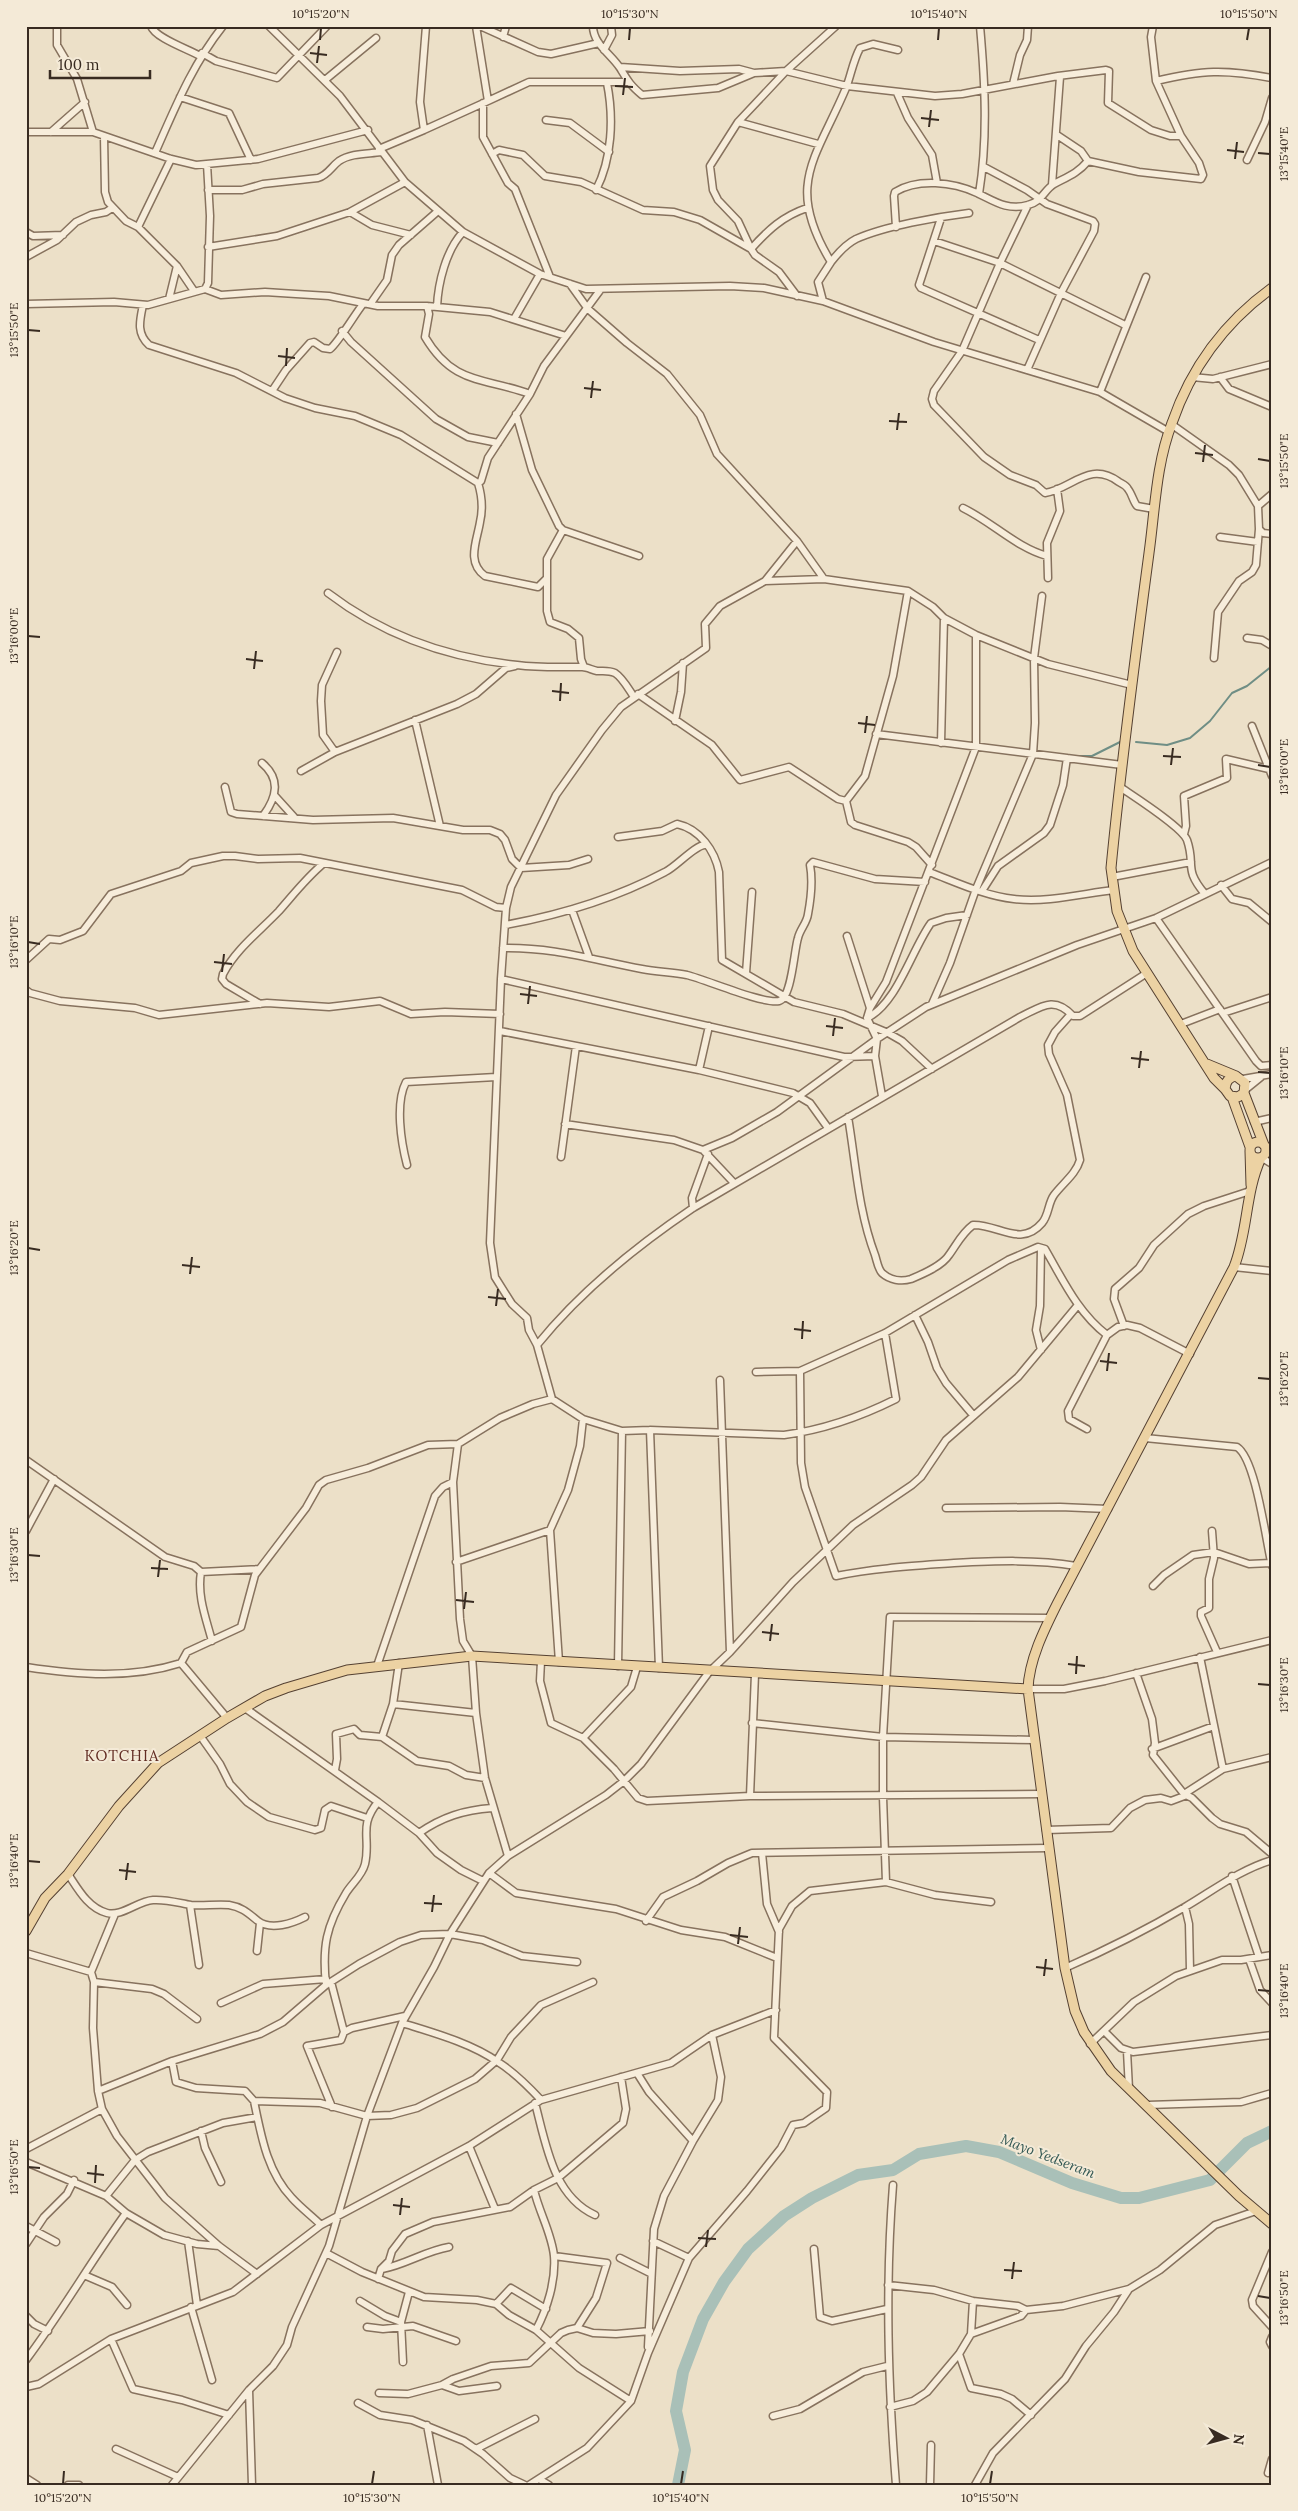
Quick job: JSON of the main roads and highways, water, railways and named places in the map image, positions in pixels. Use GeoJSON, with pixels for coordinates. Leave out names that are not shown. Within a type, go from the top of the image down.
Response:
{"type":"FeatureCollection","features":[{"type":"Feature","properties":{"kind":"main road"},"geometry":{"type":"LineString","coordinates":[[1262,1158],[1253,1158],[1232,1097],[1214,1078],[1207,1064],[1133,951],[1123,929],[1112,878],[1122,765],[1154,509],[1170,428],[1192,377],[1215,342],[1244,309],[1272,288]]}},
{"type":"Feature","properties":{"kind":"main road"},"geometry":{"type":"LineString","coordinates":[[1207,1064],[1239,1078],[1254,1122],[1267,1147],[1266,1155],[1262,1158],[1250,1188]]}},
{"type":"Feature","properties":{"kind":"main road"},"geometry":{"type":"LineString","coordinates":[[1225,1089],[1230,1078],[1239,1078]]}},
{"type":"Feature","properties":{"kind":"main road"},"geometry":{"type":"LineString","coordinates":[[1232,1097],[1238,1097],[1245,1092]]}},
{"type":"Feature","properties":{"kind":"main road"},"geometry":{"type":"LineString","coordinates":[[1267,1147],[1256,1142],[1250,1149],[1250,1188],[1242,1242],[1234,1268],[1050,1618],[1031,1670],[1028,1690],[1065,1968],[1075,2011],[1090,2044],[1111,2071],[1129,2089],[1148,2105],[1239,2196],[1272,2224]]}},
{"type":"Feature","properties":{"kind":"main road"},"geometry":{"type":"LineString","coordinates":[[27,1926],[45,1898],[68,1874],[120,1806],[158,1763],[245,1708],[286,1688],[347,1670],[472,1656],[709,1672],[886,1680],[1028,1690]]}},
{"type":"Feature","properties":{"kind":"waterway"},"geometry":{"type":"LineString","coordinates":[[1136,742],[1167,745],[1190,738],[1210,721],[1232,693],[1247,686],[1272,666]]}},
{"type":"Feature","properties":{"kind":"waterway"},"geometry":{"type":"LineString","coordinates":[[1076,756],[1092,756],[1122,741]]}},
{"type":"Feature","properties":{"kind":"waterway","name":"Mayo Yedseram"},"geometry":{"type":"LineString","coordinates":[[678,2485],[685,2450],[676,2411],[683,2372],[703,2319],[724,2282],[748,2249],[784,2216],[812,2198],[858,2175],[893,2170],[919,2154],[966,2146],[999,2152],[1072,2183],[1121,2198],[1139,2198],[1210,2180],[1247,2143],[1272,2131]]}},
{"type":"Feature","properties":{"kind":"district","name":"KOTCHIA"},"geometry":{"type":"Point","coordinates":[122,1756]}}]}
